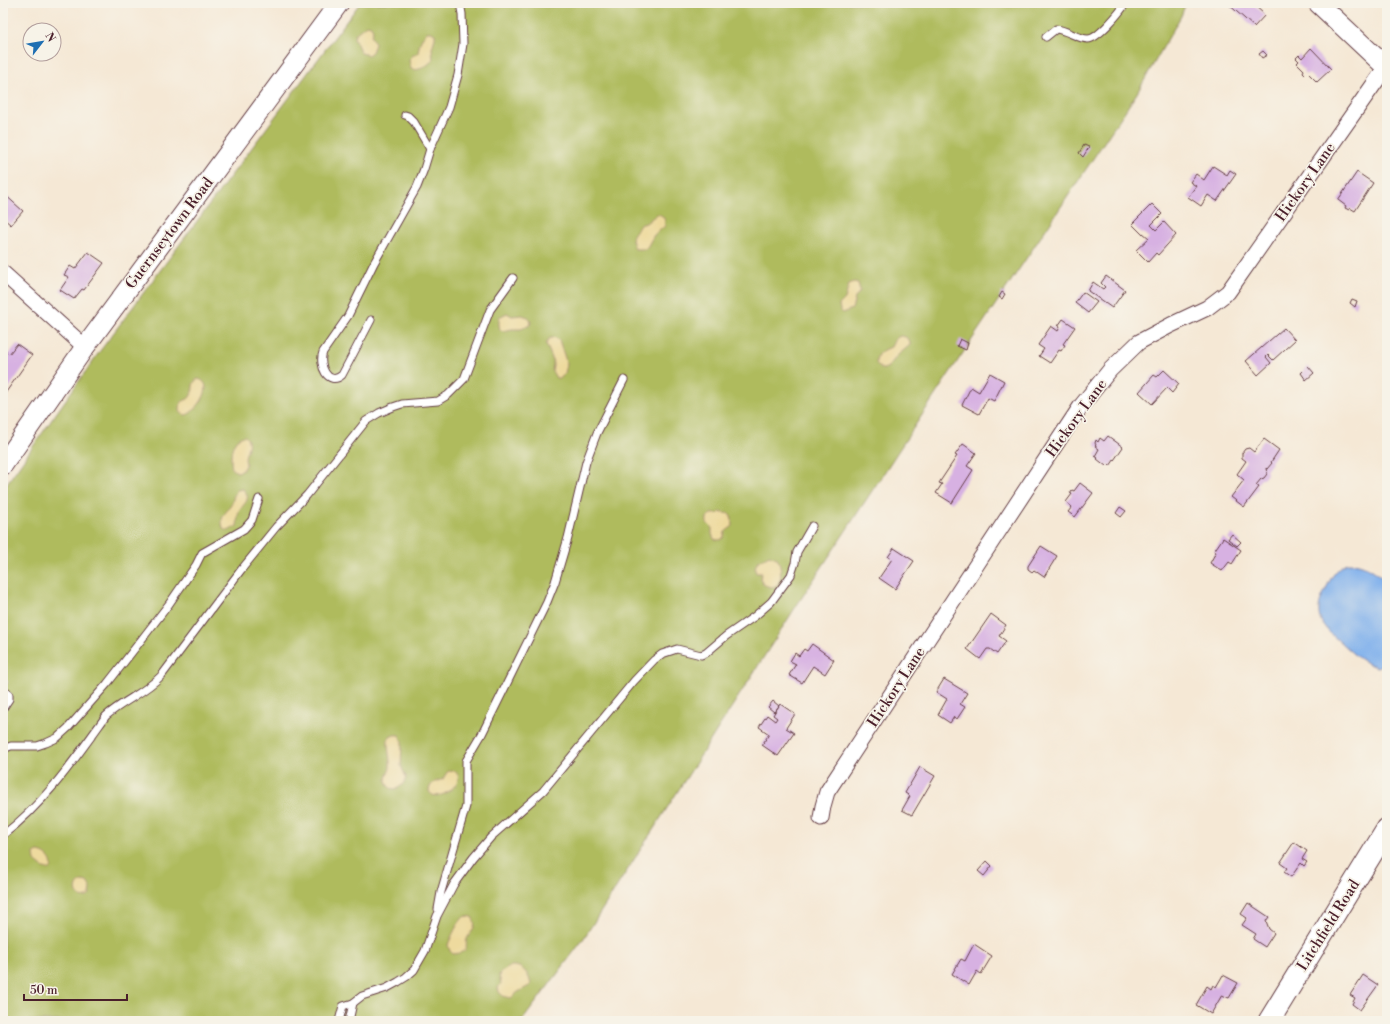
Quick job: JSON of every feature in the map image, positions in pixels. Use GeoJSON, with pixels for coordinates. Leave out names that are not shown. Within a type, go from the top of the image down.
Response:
{"type":"FeatureCollection","features":[{"type":"Feature","properties":{"kind":"main road","name":"Litchfield Road"},"geometry":{"type":"LineString","coordinates":[[1269,1021],[1387,829]]}},
{"type":"Feature","properties":{"kind":"street","name":"Guernseytown Road"},"geometry":{"type":"LineString","coordinates":[[3,465],[84,347],[339,3]]}},
{"type":"Feature","properties":{"kind":"street"},"geometry":{"type":"LineString","coordinates":[[1318,3],[1386,68]]}},
{"type":"Feature","properties":{"kind":"street","name":"Hickory Lane"},"geometry":{"type":"LineString","coordinates":[[822,818],[823,806],[827,792],[1081,406],[1110,370],[1139,342],[1207,308],[1228,292],[1386,68]]}},
{"type":"Feature","properties":{"kind":"street"},"geometry":{"type":"LineString","coordinates":[[3,273],[84,347]]}},
{"type":"Feature","properties":{"kind":"lane"},"geometry":{"type":"LineString","coordinates":[[371,320],[342,375],[338,378],[334,378],[325,373],[321,363],[323,352],[348,316],[374,263],[417,187],[430,149],[449,107],[459,70],[463,44],[460,3]]}},
{"type":"Feature","properties":{"kind":"lane"},"geometry":{"type":"LineString","coordinates":[[1046,37],[1056,29],[1090,40],[1098,36],[1126,3]]}},
{"type":"Feature","properties":{"kind":"lane"},"geometry":{"type":"LineString","coordinates":[[405,115],[414,122],[430,149]]}},
{"type":"Feature","properties":{"kind":"lane"},"geometry":{"type":"LineString","coordinates":[[3,835],[23,819],[48,793],[85,746],[106,716],[147,689],[162,675],[241,570],[276,527],[307,495],[366,421],[379,412],[402,404],[438,400],[448,395],[457,387],[464,379],[490,310],[513,278]]}},
{"type":"Feature","properties":{"kind":"lane"},"geometry":{"type":"LineString","coordinates":[[437,916],[441,892],[466,806],[466,761],[482,734],[535,628],[549,595],[568,538],[586,462],[598,433],[624,380]]}},
{"type":"Feature","properties":{"kind":"lane"},"geometry":{"type":"LineString","coordinates":[[3,749],[11,746],[37,746],[57,738],[68,728],[107,684],[132,652],[196,565],[202,553],[244,529],[252,520],[259,499]]}},
{"type":"Feature","properties":{"kind":"lane"},"geometry":{"type":"LineString","coordinates":[[340,1021],[343,1006],[353,1003],[362,996],[387,988],[406,978],[414,970],[425,951],[437,916],[454,884],[473,858],[491,837],[542,790],[634,681],[654,660],[662,654],[677,650],[701,655],[706,653],[771,602],[791,575],[795,563],[796,552],[812,526]]}},
{"type":"Feature","properties":{"kind":"lane"},"geometry":{"type":"LineString","coordinates":[[3,708],[9,699],[9,695],[6,692]]}},
{"type":"Feature","properties":{"kind":"lane"},"geometry":{"type":"LineString","coordinates":[[349,1021],[353,1003]]}},
{"type":"Feature","properties":{"kind":"green space"},"geometry":{"type":"Polygon","coordinates":[[[360,3],[1186,3],[1181,16],[1137,93],[797,605],[582,941],[522,1021],[3,1021],[3,489],[100,351],[360,3]]]}},
{"type":"Feature","properties":{"kind":"sand"},"geometry":{"type":"Polygon","coordinates":[[[366,25],[371,26],[373,30],[371,36],[375,44],[372,52],[368,55],[361,53],[354,38],[355,34],[366,25]]]}},
{"type":"Feature","properties":{"kind":"sand"},"geometry":{"type":"Polygon","coordinates":[[[427,32],[435,34],[432,48],[433,60],[420,69],[411,69],[409,60],[412,56],[418,53],[423,36],[427,32]]]}},
{"type":"Feature","properties":{"kind":"sand"},"geometry":{"type":"Polygon","coordinates":[[[657,214],[664,218],[665,226],[654,235],[646,249],[635,249],[632,240],[633,235],[640,225],[646,223],[657,214]]]}},
{"type":"Feature","properties":{"kind":"sand"},"geometry":{"type":"Polygon","coordinates":[[[854,282],[858,283],[860,291],[855,298],[852,309],[843,313],[840,310],[839,305],[845,299],[849,284],[854,282]]]}},
{"type":"Feature","properties":{"kind":"sand"},"geometry":{"type":"Polygon","coordinates":[[[507,313],[512,316],[522,315],[528,317],[531,322],[530,325],[521,329],[500,330],[499,317],[507,313]]]}},
{"type":"Feature","properties":{"kind":"sand"},"geometry":{"type":"Polygon","coordinates":[[[900,336],[907,338],[910,341],[910,345],[898,355],[888,367],[881,369],[876,363],[877,356],[880,352],[891,347],[895,339],[900,336]]]}},
{"type":"Feature","properties":{"kind":"sand"},"geometry":{"type":"Polygon","coordinates":[[[554,337],[559,340],[567,364],[565,373],[561,378],[556,378],[552,371],[552,358],[546,344],[549,339],[554,337]]]}},
{"type":"Feature","properties":{"kind":"sand"},"geometry":{"type":"Polygon","coordinates":[[[198,379],[206,386],[203,397],[195,409],[186,415],[183,414],[180,410],[180,405],[183,401],[190,397],[193,384],[198,379]]]}},
{"type":"Feature","properties":{"kind":"sand"},"geometry":{"type":"Polygon","coordinates":[[[245,436],[248,443],[245,456],[246,463],[242,471],[237,472],[232,469],[232,449],[236,440],[245,436]]]}},
{"type":"Feature","properties":{"kind":"sand"},"geometry":{"type":"Polygon","coordinates":[[[243,489],[246,493],[247,499],[238,514],[237,526],[228,531],[223,529],[223,516],[231,505],[237,490],[243,489]]]}},
{"type":"Feature","properties":{"kind":"sand"},"geometry":{"type":"Polygon","coordinates":[[[720,512],[730,514],[733,526],[725,532],[723,538],[718,540],[714,539],[712,528],[707,523],[707,518],[709,515],[718,514],[720,512]]]}},
{"type":"Feature","properties":{"kind":"sand"},"geometry":{"type":"Polygon","coordinates":[[[769,555],[777,558],[781,575],[778,584],[769,587],[763,584],[760,578],[762,573],[756,573],[755,568],[757,562],[769,555]]]}},
{"type":"Feature","properties":{"kind":"sand"},"geometry":{"type":"Polygon","coordinates":[[[394,735],[399,735],[402,741],[401,766],[406,777],[402,785],[396,789],[390,788],[387,785],[386,780],[390,768],[388,740],[394,735]]]}},
{"type":"Feature","properties":{"kind":"sand"},"geometry":{"type":"Polygon","coordinates":[[[452,770],[457,774],[458,779],[456,784],[451,790],[445,793],[438,796],[433,795],[429,791],[431,786],[443,779],[447,772],[452,770]]]}},
{"type":"Feature","properties":{"kind":"sand"},"geometry":{"type":"Polygon","coordinates":[[[38,852],[49,858],[52,866],[51,869],[40,866],[35,861],[34,854],[38,852]]]}},
{"type":"Feature","properties":{"kind":"sand"},"geometry":{"type":"Polygon","coordinates":[[[82,881],[87,882],[91,888],[90,895],[86,897],[79,896],[76,890],[78,884],[82,881]]]}},
{"type":"Feature","properties":{"kind":"sand"},"geometry":{"type":"Polygon","coordinates":[[[465,916],[472,917],[474,920],[474,928],[467,940],[465,950],[453,954],[448,945],[457,925],[465,916]]]}},
{"type":"Feature","properties":{"kind":"sand"},"geometry":{"type":"Polygon","coordinates":[[[511,966],[519,967],[525,971],[529,977],[531,985],[518,992],[511,998],[503,996],[499,992],[498,988],[501,983],[499,976],[500,973],[511,966]]]}},
{"type":"Feature","properties":{"kind":"water"},"geometry":{"type":"Polygon","coordinates":[[[1347,563],[1364,566],[1387,581],[1387,657],[1386,663],[1378,667],[1367,663],[1353,654],[1329,632],[1320,619],[1319,606],[1322,596],[1334,574],[1347,563]]]}},
{"type":"Feature","properties":{"kind":"building"},"geometry":{"type":"Polygon","coordinates":[[[1227,3],[1252,3],[1265,15],[1254,27],[1227,3]]]}},
{"type":"Feature","properties":{"kind":"building"},"geometry":{"type":"Polygon","coordinates":[[[1311,48],[1331,69],[1317,82],[1308,73],[1306,75],[1303,72],[1304,70],[1297,63],[1299,61],[1296,58],[1299,55],[1302,58],[1311,48]]]}},
{"type":"Feature","properties":{"kind":"building"},"geometry":{"type":"Polygon","coordinates":[[[1263,51],[1267,55],[1262,58],[1259,54],[1263,51]]]}},
{"type":"Feature","properties":{"kind":"building"},"geometry":{"type":"Polygon","coordinates":[[[1084,145],[1089,147],[1083,157],[1079,153],[1084,145]]]}},
{"type":"Feature","properties":{"kind":"building"},"geometry":{"type":"Polygon","coordinates":[[[1213,166],[1227,175],[1230,170],[1236,174],[1217,201],[1208,195],[1201,206],[1188,197],[1196,186],[1190,182],[1196,174],[1204,180],[1213,166]]]}},
{"type":"Feature","properties":{"kind":"building"},"geometry":{"type":"Polygon","coordinates":[[[1357,172],[1373,183],[1355,211],[1350,208],[1349,210],[1345,208],[1346,206],[1338,200],[1357,172]]]}},
{"type":"Feature","properties":{"kind":"building"},"geometry":{"type":"Polygon","coordinates":[[[3,193],[23,211],[11,225],[3,218],[3,193]]]}},
{"type":"Feature","properties":{"kind":"building"},"geometry":{"type":"Polygon","coordinates":[[[1152,204],[1162,214],[1151,225],[1156,230],[1164,222],[1176,235],[1158,255],[1156,253],[1148,262],[1136,250],[1149,238],[1143,233],[1142,234],[1132,224],[1152,204]]]}},
{"type":"Feature","properties":{"kind":"building"},"geometry":{"type":"Polygon","coordinates":[[[88,252],[104,263],[84,290],[82,289],[74,299],[60,290],[69,277],[64,275],[70,266],[75,269],[88,252]]]}},
{"type":"Feature","properties":{"kind":"building"},"geometry":{"type":"Polygon","coordinates":[[[1106,276],[1125,290],[1112,308],[1088,291],[1093,282],[1103,289],[1105,287],[1101,283],[1106,276]]]}},
{"type":"Feature","properties":{"kind":"building"},"geometry":{"type":"Polygon","coordinates":[[[1002,292],[1005,294],[1002,299],[999,297],[1002,292]]]}},
{"type":"Feature","properties":{"kind":"building"},"geometry":{"type":"Polygon","coordinates":[[[1083,292],[1097,302],[1088,313],[1075,303],[1083,292]]]}},
{"type":"Feature","properties":{"kind":"building"},"geometry":{"type":"Polygon","coordinates":[[[1352,299],[1357,301],[1355,307],[1350,303],[1352,299]]]}},
{"type":"Feature","properties":{"kind":"building"},"geometry":{"type":"Polygon","coordinates":[[[1063,319],[1075,327],[1063,344],[1065,345],[1061,351],[1059,350],[1050,363],[1039,356],[1044,349],[1038,345],[1051,326],[1058,331],[1060,327],[1058,326],[1063,319]]]}},
{"type":"Feature","properties":{"kind":"building"},"geometry":{"type":"Polygon","coordinates":[[[1284,328],[1295,340],[1273,360],[1268,355],[1266,357],[1271,363],[1258,375],[1246,361],[1284,328]]]}},
{"type":"Feature","properties":{"kind":"building"},"geometry":{"type":"Polygon","coordinates":[[[960,339],[968,343],[966,350],[957,346],[960,339]]]}},
{"type":"Feature","properties":{"kind":"building"},"geometry":{"type":"Polygon","coordinates":[[[17,344],[32,355],[4,395],[3,349],[9,354],[17,344]]]}},
{"type":"Feature","properties":{"kind":"building"},"geometry":{"type":"Polygon","coordinates":[[[1308,366],[1314,373],[1306,380],[1301,373],[1308,366]]]}},
{"type":"Feature","properties":{"kind":"building"},"geometry":{"type":"Polygon","coordinates":[[[1164,370],[1179,384],[1172,393],[1167,388],[1152,404],[1139,392],[1154,375],[1157,377],[1164,370]]]}},
{"type":"Feature","properties":{"kind":"building"},"geometry":{"type":"Polygon","coordinates":[[[990,373],[1004,381],[994,401],[988,398],[979,414],[962,405],[971,387],[979,392],[990,373]]]}},
{"type":"Feature","properties":{"kind":"building"},"geometry":{"type":"Polygon","coordinates":[[[1108,436],[1123,447],[1110,466],[1108,464],[1106,466],[1095,456],[1099,449],[1095,446],[1095,443],[1096,440],[1098,442],[1100,438],[1104,441],[1108,436]]]}},
{"type":"Feature","properties":{"kind":"building"},"geometry":{"type":"Polygon","coordinates":[[[1264,439],[1279,450],[1271,462],[1272,463],[1267,469],[1266,468],[1267,474],[1256,485],[1259,487],[1244,507],[1231,497],[1244,480],[1237,474],[1246,461],[1242,458],[1242,453],[1245,449],[1249,448],[1254,452],[1264,439]]]}},
{"type":"Feature","properties":{"kind":"building"},"geometry":{"type":"Polygon","coordinates":[[[963,444],[976,453],[967,466],[973,470],[952,503],[936,493],[942,484],[939,483],[963,444]]]}},
{"type":"Feature","properties":{"kind":"building"},"geometry":{"type":"Polygon","coordinates":[[[1080,483],[1093,493],[1075,517],[1068,512],[1072,507],[1066,502],[1072,494],[1070,493],[1072,490],[1074,491],[1080,483]]]}},
{"type":"Feature","properties":{"kind":"building"},"geometry":{"type":"Polygon","coordinates":[[[1120,507],[1126,511],[1121,517],[1116,513],[1120,507]]]}},
{"type":"Feature","properties":{"kind":"building"},"geometry":{"type":"Polygon","coordinates":[[[1232,534],[1241,542],[1237,546],[1228,539],[1232,534]]]}},
{"type":"Feature","properties":{"kind":"building"},"geometry":{"type":"Polygon","coordinates":[[[1223,538],[1241,550],[1232,564],[1229,562],[1222,571],[1210,563],[1216,552],[1214,551],[1223,538]]]}},
{"type":"Feature","properties":{"kind":"building"},"geometry":{"type":"Polygon","coordinates":[[[1041,546],[1057,556],[1044,577],[1034,570],[1032,572],[1028,569],[1028,566],[1041,546]]]}},
{"type":"Feature","properties":{"kind":"building"},"geometry":{"type":"Polygon","coordinates":[[[894,548],[914,561],[895,589],[879,578],[892,559],[888,557],[894,548]]]}},
{"type":"Feature","properties":{"kind":"building"},"geometry":{"type":"Polygon","coordinates":[[[991,614],[1006,625],[999,636],[1006,641],[997,654],[990,649],[987,649],[980,659],[967,649],[991,614]]]}},
{"type":"Feature","properties":{"kind":"building"},"geometry":{"type":"Polygon","coordinates":[[[812,644],[834,660],[825,674],[813,666],[802,683],[789,675],[796,664],[790,661],[795,653],[799,656],[804,649],[807,651],[812,644]]]}},
{"type":"Feature","properties":{"kind":"building"},"geometry":{"type":"Polygon","coordinates":[[[3,678],[8,682],[3,689],[3,678]]]}},
{"type":"Feature","properties":{"kind":"building"},"geometry":{"type":"Polygon","coordinates":[[[944,679],[967,693],[960,704],[965,707],[957,719],[954,717],[950,723],[938,715],[947,699],[936,692],[944,679]]]}},
{"type":"Feature","properties":{"kind":"building"},"geometry":{"type":"Polygon","coordinates":[[[773,701],[779,706],[774,712],[768,707],[773,701]]]}},
{"type":"Feature","properties":{"kind":"building"},"geometry":{"type":"Polygon","coordinates":[[[780,704],[795,714],[786,728],[794,733],[778,756],[762,745],[769,734],[759,727],[767,715],[775,721],[777,718],[773,715],[780,704]]]}},
{"type":"Feature","properties":{"kind":"building"},"geometry":{"type":"Polygon","coordinates":[[[920,767],[935,776],[912,815],[902,810],[910,796],[905,793],[920,767]]]}},
{"type":"Feature","properties":{"kind":"building"},"geometry":{"type":"Polygon","coordinates":[[[1294,842],[1307,851],[1302,859],[1307,862],[1304,866],[1301,863],[1291,877],[1284,872],[1287,868],[1280,863],[1294,842]]]}},
{"type":"Feature","properties":{"kind":"building"},"geometry":{"type":"Polygon","coordinates":[[[987,861],[992,866],[984,876],[978,871],[987,861]]]}},
{"type":"Feature","properties":{"kind":"building"},"geometry":{"type":"Polygon","coordinates":[[[1248,903],[1269,917],[1266,921],[1269,929],[1274,933],[1265,947],[1253,939],[1256,934],[1242,925],[1247,918],[1241,914],[1248,903]]]}},
{"type":"Feature","properties":{"kind":"building"},"geometry":{"type":"Polygon","coordinates":[[[974,944],[992,956],[981,974],[977,971],[969,985],[952,974],[961,959],[965,961],[974,944]]]}},
{"type":"Feature","properties":{"kind":"building"},"geometry":{"type":"Polygon","coordinates":[[[1223,975],[1238,983],[1229,998],[1222,995],[1211,1014],[1196,1005],[1207,986],[1211,989],[1213,985],[1216,987],[1223,975]]]}},
{"type":"Feature","properties":{"kind":"building"},"geometry":{"type":"Polygon","coordinates":[[[1363,975],[1378,985],[1360,1010],[1352,1004],[1355,998],[1350,995],[1363,975]]]}},
{"type":"Feature","properties":{"kind":"waterway"},"geometry":{"type":"LineString","coordinates":[[1387,345],[1387,356]]}}]}
